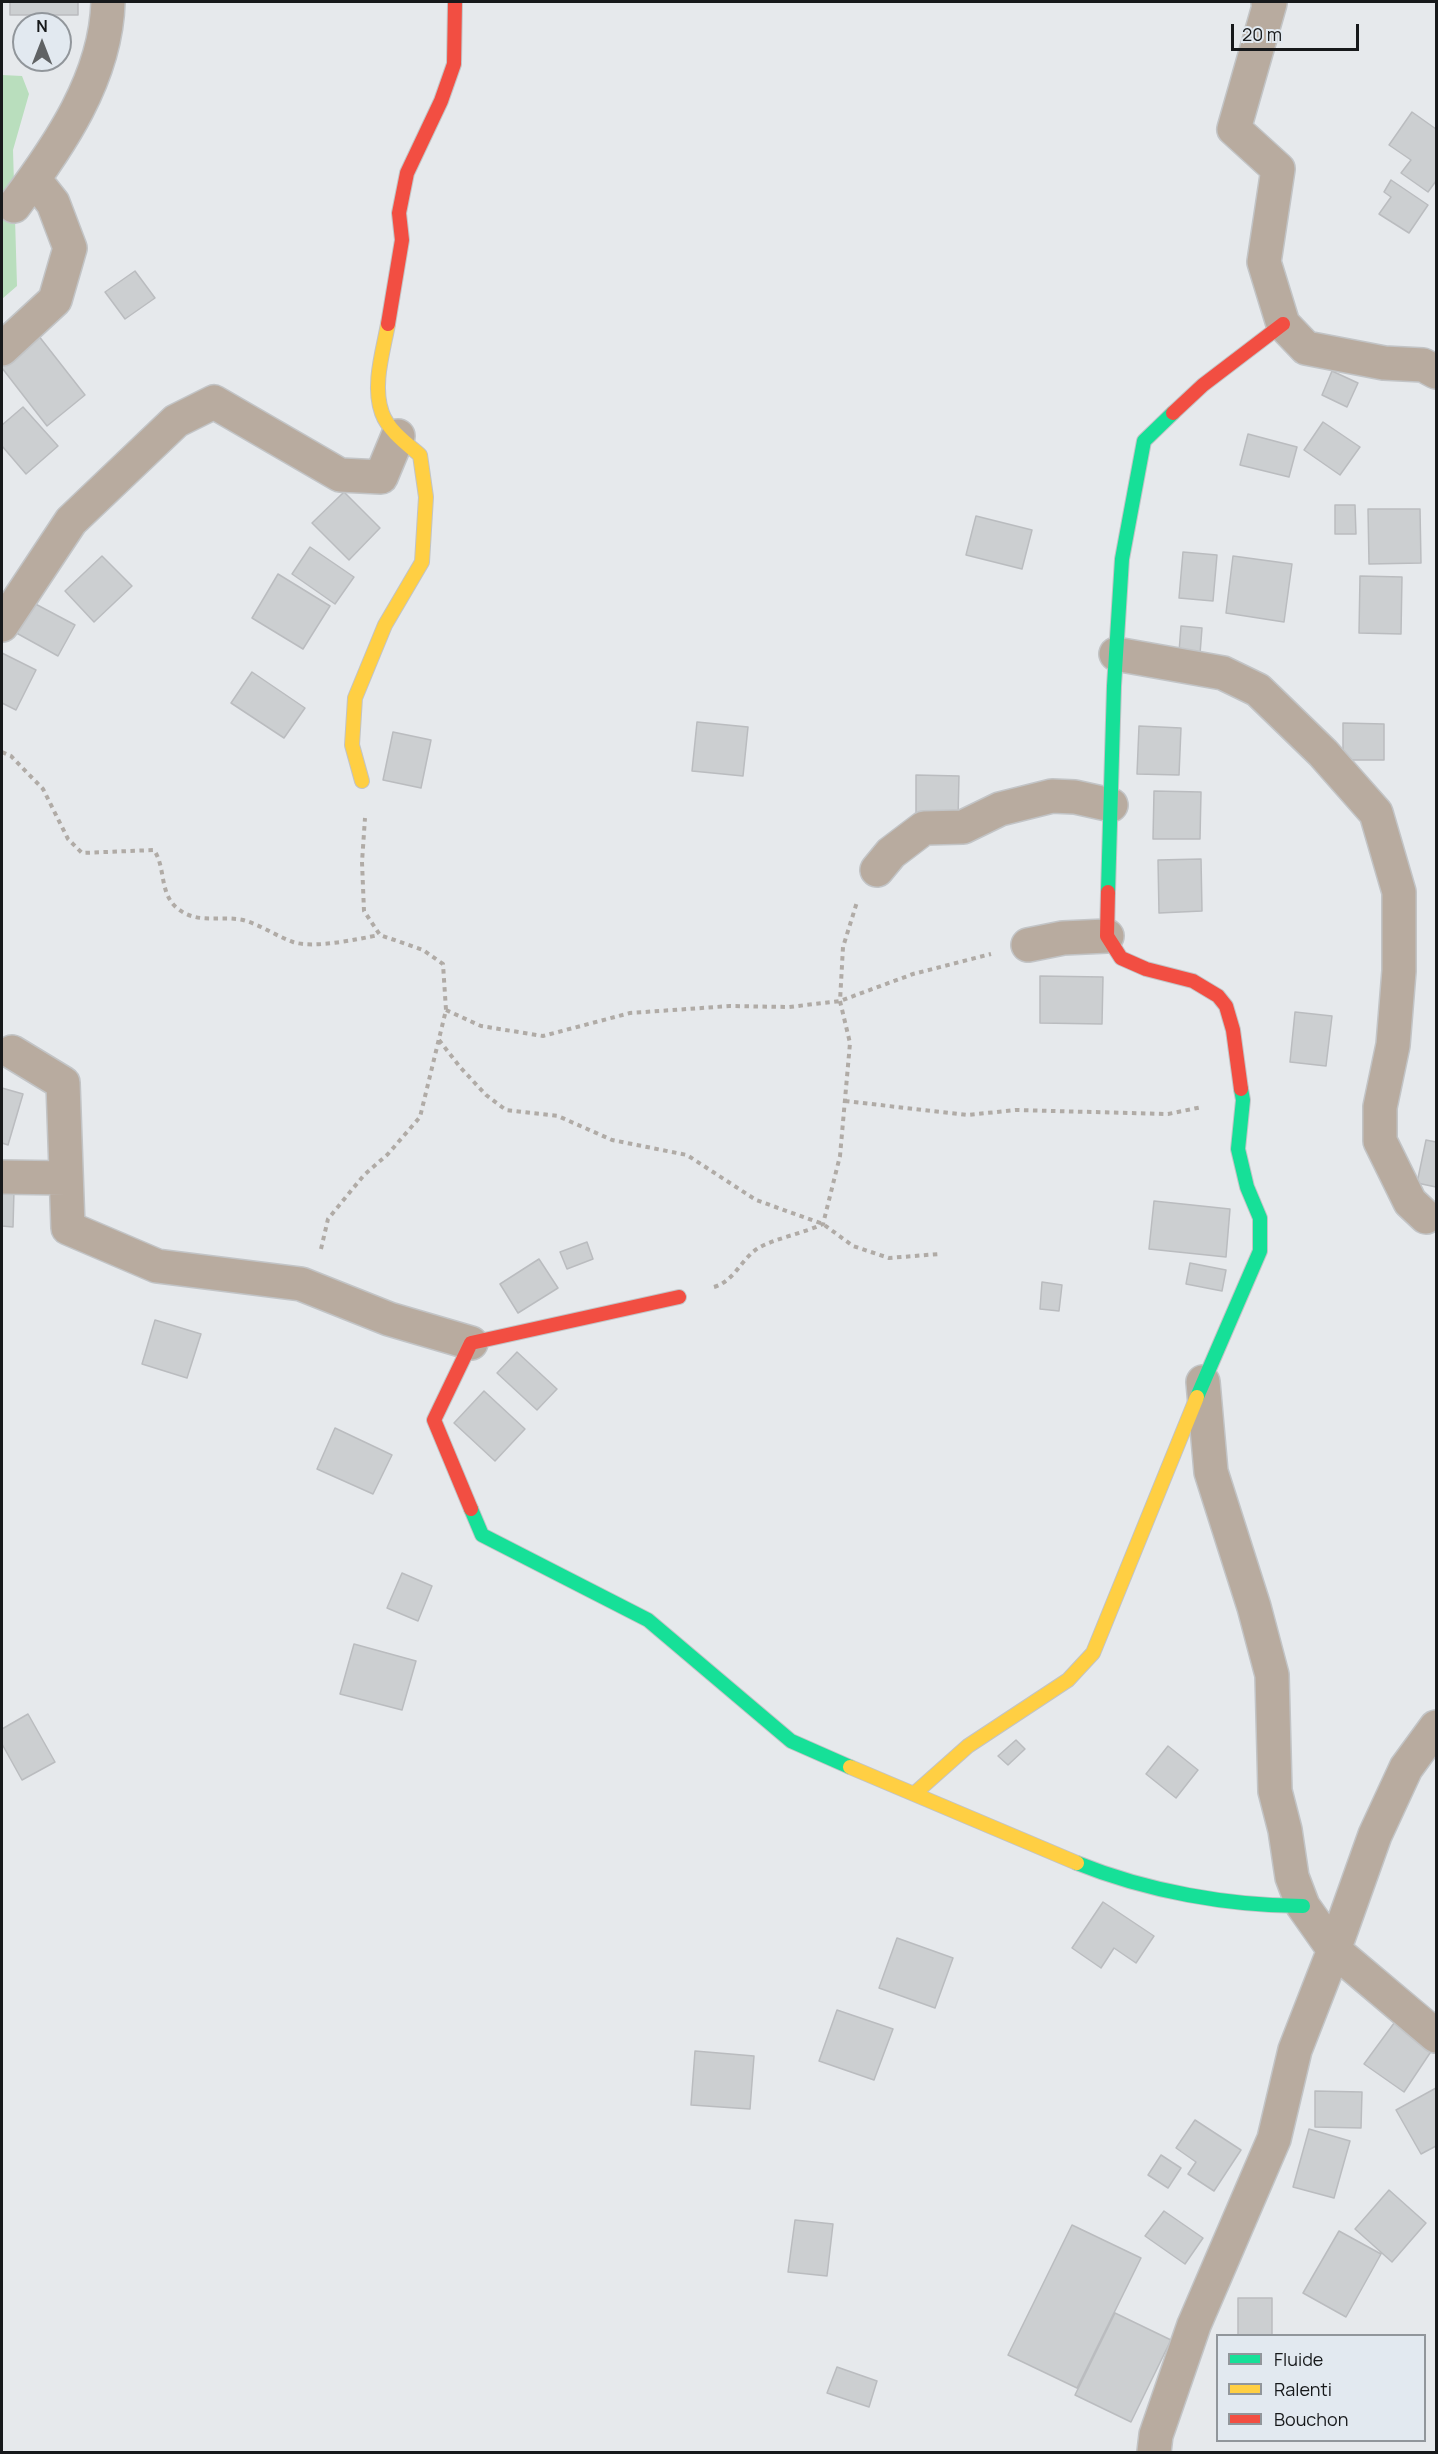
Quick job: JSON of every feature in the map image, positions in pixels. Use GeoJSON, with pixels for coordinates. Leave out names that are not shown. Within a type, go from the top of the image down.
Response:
{"type":"FeatureCollection","features":[{"type":"Feature","properties":{"kind":"street"},"geometry":{"type":"LineString","coordinates":[[14,206],[81,106],[107,28],[108,2]]}},
{"type":"Feature","properties":{"kind":"street"},"geometry":{"type":"LineString","coordinates":[[362,781],[352,745],[355,698],[385,625],[422,562],[426,496],[420,455],[398,436],[382,414],[378,380],[402,240],[399,213],[406,173],[441,101],[454,64],[456,2]]}},
{"type":"Feature","properties":{"kind":"street"},"geometry":{"type":"LineString","coordinates":[[1268,2],[1270,3],[1234,129],[1278,169],[1264,262],[1283,324],[1306,348],[1384,363],[1424,365],[1437,372]]}},
{"type":"Feature","properties":{"kind":"street"},"geometry":{"type":"LineString","coordinates":[[2,349],[56,300],[70,248],[53,203],[34,179]]}},
{"type":"Feature","properties":{"kind":"street"},"geometry":{"type":"LineString","coordinates":[[914,1794],[974,1741],[1057,1690],[1082,1670],[1093,1653],[1203,1382],[1260,1251],[1260,1218],[1247,1187],[1238,1149],[1243,1100],[1233,1030],[1226,1006],[1218,996],[1193,981],[1146,969],[1121,958],[1107,936],[1116,654],[1122,559],[1144,441],[1203,385],[1283,324]]}},
{"type":"Feature","properties":{"kind":"street"},"geometry":{"type":"LineString","coordinates":[[2,625],[71,521],[176,421],[214,402],[340,475],[381,477],[398,436]]}},
{"type":"Feature","properties":{"kind":"street"},"geometry":{"type":"LineString","coordinates":[[1116,654],[1223,673],[1258,690],[1323,753],[1377,813],[1399,892],[1399,971],[1393,1045],[1380,1107],[1380,1141],[1410,1202],[1426,1217]]}},
{"type":"Feature","properties":{"kind":"street"},"geometry":{"type":"LineString","coordinates":[[877,870],[891,853],[924,828],[963,827],[1000,809],[1052,796],[1075,797],[1111,805]]}},
{"type":"Feature","properties":{"kind":"street"},"geometry":{"type":"LineString","coordinates":[[1028,945],[1063,938],[1107,936]]}},
{"type":"Feature","properties":{"kind":"street"},"geometry":{"type":"LineString","coordinates":[[12,1052],[63,1083],[68,1228],[157,1266],[301,1284],[389,1318],[471,1343],[679,1297]]}},
{"type":"Feature","properties":{"kind":"street"},"geometry":{"type":"LineString","coordinates":[[2,1177],[66,1178]]}},
{"type":"Feature","properties":{"kind":"street"},"geometry":{"type":"LineString","coordinates":[[471,1343],[434,1420],[482,1534],[648,1620],[791,1741],[995,1830],[1095,1870],[1191,1896],[1265,1906],[1303,1906]]}},
{"type":"Feature","properties":{"kind":"street"},"geometry":{"type":"LineString","coordinates":[[1203,1382],[1210,1472],[1254,1607],[1272,1675],[1275,1791],[1285,1830],[1292,1876],[1303,1906],[1334,1950],[1437,2036]]}},
{"type":"Feature","properties":{"kind":"street"},"geometry":{"type":"LineString","coordinates":[[1154,2452],[1156,2435],[1194,2325],[1274,2139],[1295,2050],[1375,1835],[1406,1768],[1437,1727]]}},
{"type":"Feature","properties":{"kind":"path"},"geometry":{"type":"LineString","coordinates":[[2,752],[11,756],[43,789],[68,839],[82,853],[154,850],[161,860],[164,890],[177,908],[203,920],[241,920],[268,929],[295,943],[335,943],[380,935],[423,950],[443,964],[446,1010],[420,1118],[388,1154],[364,1175],[327,1220],[320,1254],[325,1292]]}},
{"type":"Feature","properties":{"kind":"path"},"geometry":{"type":"LineString","coordinates":[[362,781],[365,820],[362,862],[364,911],[380,935]]}},
{"type":"Feature","properties":{"kind":"path"},"geometry":{"type":"LineString","coordinates":[[823,1224],[840,1156],[849,1043],[840,1001],[843,947],[858,898],[877,870]]}},
{"type":"Feature","properties":{"kind":"path"},"geometry":{"type":"LineString","coordinates":[[446,1010],[481,1026],[543,1036],[630,1013],[730,1006],[789,1007],[840,1001],[913,974],[1028,945]]}},
{"type":"Feature","properties":{"kind":"path"},"geometry":{"type":"LineString","coordinates":[[439,1040],[486,1095],[506,1110],[558,1116],[612,1140],[687,1155],[756,1200],[823,1224],[853,1246],[889,1258],[939,1254]]}},
{"type":"Feature","properties":{"kind":"path"},"geometry":{"type":"LineString","coordinates":[[844,1101],[967,1115],[1016,1110],[1168,1114],[1243,1100]]}},
{"type":"Feature","properties":{"kind":"path"},"geometry":{"type":"LineString","coordinates":[[679,1297],[724,1285],[759,1248],[823,1224]]}},
{"type":"Feature","properties":{"kind":"green space"},"geometry":{"type":"Polygon","coordinates":[[[2,75],[22,76],[29,94],[13,150],[17,286],[2,299],[2,75]]]}},
{"type":"Feature","properties":{"kind":"building"},"geometry":{"type":"Polygon","coordinates":[[[10,2],[78,2],[78,15],[72,15],[72,12],[12,12],[10,15],[10,2]]]}},
{"type":"Feature","properties":{"kind":"building"},"geometry":{"type":"Polygon","coordinates":[[[1412,112],[1436,129],[1436,181],[1428,192],[1401,173],[1411,160],[1389,145],[1412,112]]]}},
{"type":"Feature","properties":{"kind":"building"},"geometry":{"type":"Polygon","coordinates":[[[1391,180],[1428,205],[1409,233],[1379,214],[1391,197],[1384,192],[1391,180]]]}},
{"type":"Feature","properties":{"kind":"building"},"geometry":{"type":"Polygon","coordinates":[[[135,271],[155,298],[125,319],[105,292],[135,271]]]}},
{"type":"Feature","properties":{"kind":"building"},"geometry":{"type":"Polygon","coordinates":[[[38,335],[85,395],[47,426],[2,368],[2,363],[38,335]]]}},
{"type":"Feature","properties":{"kind":"building"},"geometry":{"type":"Polygon","coordinates":[[[1332,371],[1358,383],[1347,407],[1322,395],[1332,371]]]}},
{"type":"Feature","properties":{"kind":"building"},"geometry":{"type":"Polygon","coordinates":[[[23,407],[58,446],[26,474],[2,446],[2,425],[23,407]]]}},
{"type":"Feature","properties":{"kind":"building"},"geometry":{"type":"Polygon","coordinates":[[[1323,422],[1360,447],[1340,475],[1304,450],[1323,422]]]}},
{"type":"Feature","properties":{"kind":"building"},"geometry":{"type":"Polygon","coordinates":[[[1248,434],[1297,447],[1289,477],[1240,465],[1248,434]]]}},
{"type":"Feature","properties":{"kind":"building"},"geometry":{"type":"Polygon","coordinates":[[[344,492],[380,528],[349,560],[312,523],[344,492]]]}},
{"type":"Feature","properties":{"kind":"building"},"geometry":{"type":"Polygon","coordinates":[[[1335,505],[1355,505],[1356,534],[1335,534],[1335,505]]]}},
{"type":"Feature","properties":{"kind":"building"},"geometry":{"type":"Polygon","coordinates":[[[1368,509],[1420,509],[1421,563],[1369,564],[1368,509]]]}},
{"type":"Feature","properties":{"kind":"building"},"geometry":{"type":"Polygon","coordinates":[[[976,516],[1032,530],[1022,569],[966,555],[976,516]]]}},
{"type":"Feature","properties":{"kind":"building"},"geometry":{"type":"Polygon","coordinates":[[[310,547],[354,577],[335,604],[292,574],[310,547]]]}},
{"type":"Feature","properties":{"kind":"building"},"geometry":{"type":"Polygon","coordinates":[[[1183,552],[1217,555],[1213,601],[1179,598],[1183,552]]]}},
{"type":"Feature","properties":{"kind":"building"},"geometry":{"type":"Polygon","coordinates":[[[102,556],[132,586],[94,622],[65,591],[102,556]]]}},
{"type":"Feature","properties":{"kind":"building"},"geometry":{"type":"Polygon","coordinates":[[[1233,556],[1292,564],[1284,622],[1226,613],[1233,556]]]}},
{"type":"Feature","properties":{"kind":"building"},"geometry":{"type":"Polygon","coordinates":[[[278,574],[330,606],[303,649],[252,618],[278,574]]]}},
{"type":"Feature","properties":{"kind":"building"},"geometry":{"type":"Polygon","coordinates":[[[1360,576],[1402,577],[1401,634],[1359,633],[1360,576]]]}},
{"type":"Feature","properties":{"kind":"building"},"geometry":{"type":"Polygon","coordinates":[[[28,600],[75,625],[58,656],[11,630],[28,600]]]}},
{"type":"Feature","properties":{"kind":"building"},"geometry":{"type":"Polygon","coordinates":[[[1181,626],[1202,628],[1200,654],[1179,652],[1181,626]]]}},
{"type":"Feature","properties":{"kind":"building"},"geometry":{"type":"Polygon","coordinates":[[[2,653],[36,670],[16,710],[2,703],[2,653]]]}},
{"type":"Feature","properties":{"kind":"building"},"geometry":{"type":"Polygon","coordinates":[[[252,672],[305,708],[284,738],[231,703],[252,672]]]}},
{"type":"Feature","properties":{"kind":"building"},"geometry":{"type":"Polygon","coordinates":[[[697,722],[748,727],[743,776],[692,771],[697,722]]]}},
{"type":"Feature","properties":{"kind":"building"},"geometry":{"type":"Polygon","coordinates":[[[1343,723],[1384,724],[1384,760],[1343,760],[1343,723]]]}},
{"type":"Feature","properties":{"kind":"building"},"geometry":{"type":"Polygon","coordinates":[[[1139,726],[1181,728],[1179,775],[1137,774],[1139,726]]]}},
{"type":"Feature","properties":{"kind":"building"},"geometry":{"type":"Polygon","coordinates":[[[393,732],[431,740],[421,788],[383,780],[393,732]]]}},
{"type":"Feature","properties":{"kind":"building"},"geometry":{"type":"Polygon","coordinates":[[[916,775],[959,776],[958,818],[916,817],[916,775]]]}},
{"type":"Feature","properties":{"kind":"building"},"geometry":{"type":"Polygon","coordinates":[[[1154,791],[1201,792],[1200,839],[1153,839],[1154,791]]]}},
{"type":"Feature","properties":{"kind":"building"},"geometry":{"type":"Polygon","coordinates":[[[1201,859],[1202,911],[1159,913],[1158,860],[1201,859]]]}},
{"type":"Feature","properties":{"kind":"building"},"geometry":{"type":"Polygon","coordinates":[[[1040,976],[1103,977],[1102,1024],[1040,1023],[1040,976]]]}},
{"type":"Feature","properties":{"kind":"building"},"geometry":{"type":"Polygon","coordinates":[[[1295,1012],[1332,1016],[1326,1066],[1290,1062],[1295,1012]]]}},
{"type":"Feature","properties":{"kind":"building"},"geometry":{"type":"Polygon","coordinates":[[[2,1088],[23,1094],[8,1145],[2,1143],[2,1088]]]}},
{"type":"Feature","properties":{"kind":"building"},"geometry":{"type":"Polygon","coordinates":[[[1426,1140],[1436,1142],[1436,1187],[1417,1183],[1426,1140]]]}},
{"type":"Feature","properties":{"kind":"building"},"geometry":{"type":"Polygon","coordinates":[[[2,1190],[14,1190],[13,1227],[2,1226],[2,1190]]]}},
{"type":"Feature","properties":{"kind":"building"},"geometry":{"type":"Polygon","coordinates":[[[1154,1201],[1230,1209],[1226,1257],[1149,1249],[1154,1201]]]}},
{"type":"Feature","properties":{"kind":"building"},"geometry":{"type":"Polygon","coordinates":[[[587,1242],[593,1259],[567,1269],[560,1252],[587,1242]]]}},
{"type":"Feature","properties":{"kind":"building"},"geometry":{"type":"Polygon","coordinates":[[[539,1259],[558,1288],[518,1313],[500,1284],[539,1259]]]}},
{"type":"Feature","properties":{"kind":"building"},"geometry":{"type":"Polygon","coordinates":[[[1190,1263],[1226,1270],[1222,1291],[1186,1284],[1190,1263]]]}},
{"type":"Feature","properties":{"kind":"building"},"geometry":{"type":"Polygon","coordinates":[[[1042,1282],[1062,1285],[1059,1311],[1040,1309],[1042,1282]]]}},
{"type":"Feature","properties":{"kind":"building"},"geometry":{"type":"Polygon","coordinates":[[[155,1320],[201,1334],[187,1378],[142,1364],[155,1320]]]}},
{"type":"Feature","properties":{"kind":"building"},"geometry":{"type":"Polygon","coordinates":[[[517,1352],[557,1389],[537,1410],[497,1373],[517,1352]]]}},
{"type":"Feature","properties":{"kind":"building"},"geometry":{"type":"Polygon","coordinates":[[[484,1391],[525,1429],[495,1461],[454,1423],[484,1391]]]}},
{"type":"Feature","properties":{"kind":"building"},"geometry":{"type":"Polygon","coordinates":[[[335,1428],[392,1455],[373,1494],[317,1469],[335,1428]]]}},
{"type":"Feature","properties":{"kind":"building"},"geometry":{"type":"Polygon","coordinates":[[[402,1573],[432,1586],[418,1621],[387,1608],[402,1573]]]}},
{"type":"Feature","properties":{"kind":"building"},"geometry":{"type":"Polygon","coordinates":[[[354,1644],[416,1661],[402,1710],[340,1694],[354,1644]]]}},
{"type":"Feature","properties":{"kind":"building"},"geometry":{"type":"Polygon","coordinates":[[[28,1714],[55,1762],[22,1780],[2,1744],[2,1729],[28,1714]]]}},
{"type":"Feature","properties":{"kind":"building"},"geometry":{"type":"Polygon","coordinates":[[[1016,1740],[1025,1749],[1008,1765],[998,1756],[1016,1740]]]}},
{"type":"Feature","properties":{"kind":"building"},"geometry":{"type":"Polygon","coordinates":[[[1168,1746],[1198,1770],[1176,1798],[1146,1774],[1168,1746]]]}},
{"type":"Feature","properties":{"kind":"building"},"geometry":{"type":"Polygon","coordinates":[[[1103,1902],[1154,1936],[1136,1963],[1114,1948],[1101,1968],[1072,1948],[1103,1902]]]}},
{"type":"Feature","properties":{"kind":"building"},"geometry":{"type":"Polygon","coordinates":[[[897,1938],[953,1958],[935,2008],[879,1988],[897,1938]]]}},
{"type":"Feature","properties":{"kind":"building"},"geometry":{"type":"Polygon","coordinates":[[[837,2010],[893,2029],[874,2080],[819,2061],[837,2010]]]}},
{"type":"Feature","properties":{"kind":"building"},"geometry":{"type":"Polygon","coordinates":[[[1400,2015],[1436,2044],[1404,2092],[1364,2064],[1400,2015]]]}},
{"type":"Feature","properties":{"kind":"building"},"geometry":{"type":"Polygon","coordinates":[[[695,2051],[754,2056],[750,2109],[691,2105],[695,2051]]]}},
{"type":"Feature","properties":{"kind":"building"},"geometry":{"type":"Polygon","coordinates":[[[1436,2088],[1436,2146],[1421,2154],[1396,2110],[1436,2088]]]}},
{"type":"Feature","properties":{"kind":"building"},"geometry":{"type":"Polygon","coordinates":[[[1315,2091],[1362,2092],[1361,2128],[1315,2127],[1315,2091]]]}},
{"type":"Feature","properties":{"kind":"building"},"geometry":{"type":"Polygon","coordinates":[[[1195,2120],[1241,2150],[1214,2191],[1188,2174],[1196,2162],[1176,2148],[1195,2120]]]}},
{"type":"Feature","properties":{"kind":"building"},"geometry":{"type":"Polygon","coordinates":[[[1309,2129],[1350,2141],[1334,2198],[1293,2187],[1309,2129]]]}},
{"type":"Feature","properties":{"kind":"building"},"geometry":{"type":"Polygon","coordinates":[[[1161,2155],[1181,2168],[1168,2188],[1148,2175],[1161,2155]]]}},
{"type":"Feature","properties":{"kind":"building"},"geometry":{"type":"Polygon","coordinates":[[[1389,2190],[1426,2223],[1392,2262],[1355,2229],[1389,2190]]]}},
{"type":"Feature","properties":{"kind":"building"},"geometry":{"type":"Polygon","coordinates":[[[1164,2211],[1203,2238],[1185,2264],[1145,2236],[1164,2211]]]}},
{"type":"Feature","properties":{"kind":"building"},"geometry":{"type":"Polygon","coordinates":[[[795,2220],[833,2224],[827,2276],[788,2272],[795,2220]]]}},
{"type":"Feature","properties":{"kind":"building"},"geometry":{"type":"Polygon","coordinates":[[[1072,2225],[1141,2258],[1077,2388],[1008,2355],[1072,2225]]]}},
{"type":"Feature","properties":{"kind":"building"},"geometry":{"type":"Polygon","coordinates":[[[1339,2231],[1381,2254],[1346,2317],[1303,2293],[1339,2231]]]}},
{"type":"Feature","properties":{"kind":"building"},"geometry":{"type":"Polygon","coordinates":[[[1238,2298],[1272,2298],[1272,2334],[1238,2334],[1238,2298]]]}},
{"type":"Feature","properties":{"kind":"building"},"geometry":{"type":"Polygon","coordinates":[[[1115,2313],[1171,2340],[1131,2422],[1075,2395],[1115,2313]]]}},
{"type":"Feature","properties":{"kind":"building"},"geometry":{"type":"Polygon","coordinates":[[[837,2367],[877,2381],[869,2407],[827,2393],[837,2367]]]}},
{"type":"Feature","properties":{"kind":"traffic: fast"},"geometry":{"type":"LineString","coordinates":[[1108,892],[1114,686],[1122,559],[1144,441],[1173,413]]}},
{"type":"Feature","properties":{"kind":"traffic: fast"},"geometry":{"type":"LineString","coordinates":[[1197,1397],[1260,1251],[1260,1218],[1247,1187],[1238,1149],[1243,1100],[1241,1089]]}},
{"type":"Feature","properties":{"kind":"traffic: fast"},"geometry":{"type":"LineString","coordinates":[[471,1509],[482,1535],[648,1620],[791,1741],[850,1767]]}},
{"type":"Feature","properties":{"kind":"traffic: fast"},"geometry":{"type":"LineString","coordinates":[[1077,1863],[1131,1882],[1188,1895],[1246,1903],[1303,1906]]}},
{"type":"Feature","properties":{"kind":"traffic: slow"},"geometry":{"type":"LineString","coordinates":[[362,781],[352,745],[355,698],[385,625],[422,562],[426,497],[420,455],[389,425],[379,402],[379,368],[388,324]]}},
{"type":"Feature","properties":{"kind":"traffic: slow"},"geometry":{"type":"LineString","coordinates":[[914,1794],[968,1746],[1068,1680],[1093,1653],[1197,1397]]}},
{"type":"Feature","properties":{"kind":"traffic: slow"},"geometry":{"type":"LineString","coordinates":[[850,1767],[1077,1863]]}},
{"type":"Feature","properties":{"kind":"traffic: jam"},"geometry":{"type":"LineString","coordinates":[[388,324],[402,240],[399,213],[407,173],[441,101],[454,64],[455,2]]}},
{"type":"Feature","properties":{"kind":"traffic: jam"},"geometry":{"type":"LineString","coordinates":[[1173,413],[1203,385],[1283,324]]}},
{"type":"Feature","properties":{"kind":"traffic: jam"},"geometry":{"type":"LineString","coordinates":[[1108,892],[1107,936],[1121,958],[1146,969],[1193,981],[1218,996],[1226,1006],[1233,1030],[1241,1089]]}},
{"type":"Feature","properties":{"kind":"traffic: jam"},"geometry":{"type":"LineString","coordinates":[[471,1509],[434,1420],[471,1343],[679,1297]]}}]}
